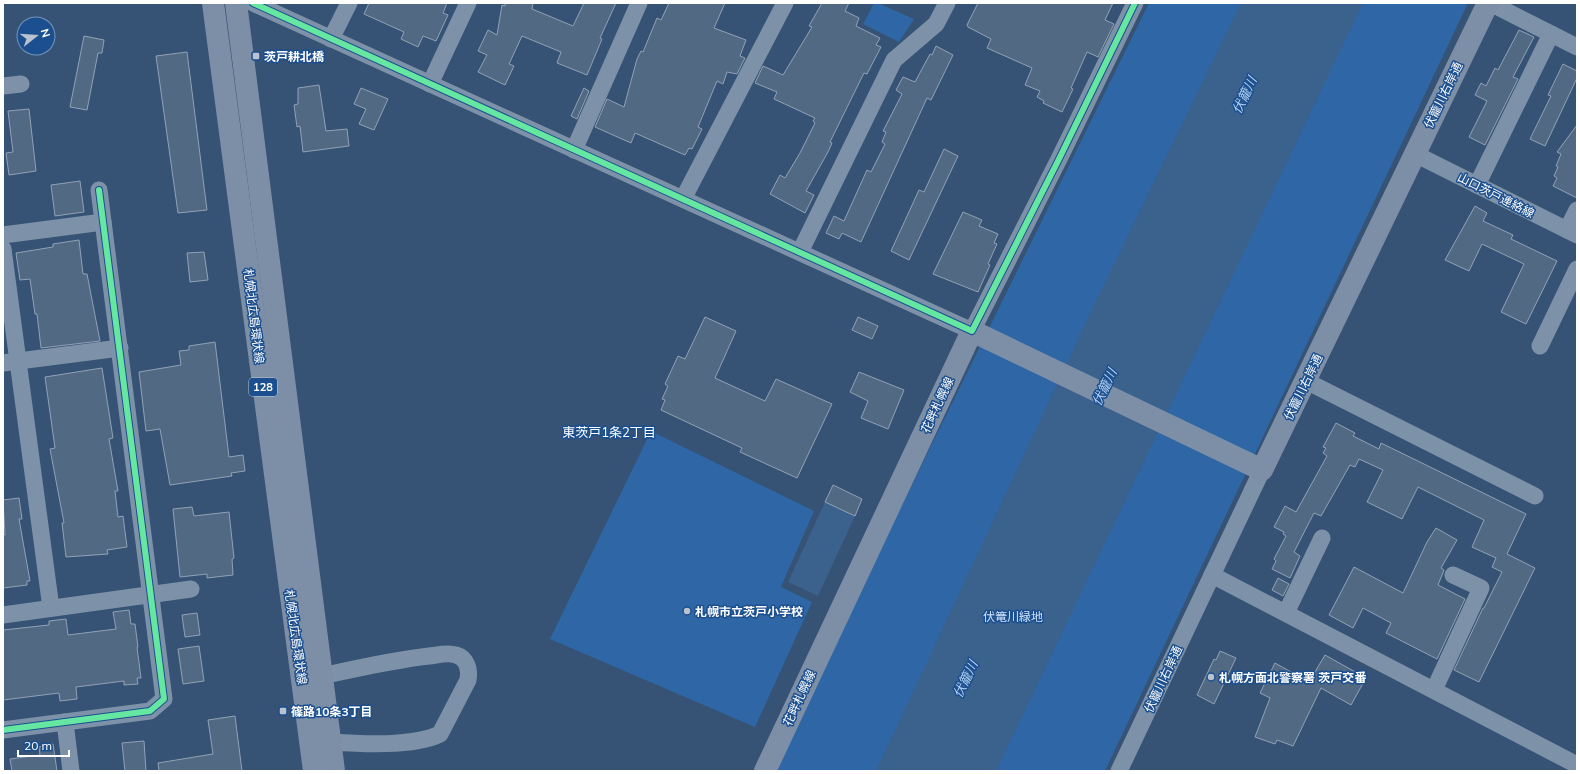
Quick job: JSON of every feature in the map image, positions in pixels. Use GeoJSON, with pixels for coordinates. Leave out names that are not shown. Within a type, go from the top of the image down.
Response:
{"type":"FeatureCollection","features":[{"type":"Feature","properties":{"kind":"main road","name":"札幌北広島環状線"},"geometry":{"type":"LineString","coordinates":[[213,3],[314,771]]}},
{"type":"Feature","properties":{"kind":"main road","name":"札幌北広島環状線"},"geometry":{"type":"LineString","coordinates":[[236,3],[334,771]]}},
{"type":"Feature","properties":{"kind":"main road","name":"伏籠川右岸通"},"geometry":{"type":"LineString","coordinates":[[1262,470],[1489,3]]}},
{"type":"Feature","properties":{"kind":"main road"},"geometry":{"type":"LineString","coordinates":[[972,331],[1017,354],[1262,470]]}},
{"type":"Feature","properties":{"kind":"main road","name":"花畔札幌線"},"geometry":{"type":"LineString","coordinates":[[765,771],[972,331]]}},
{"type":"Feature","properties":{"kind":"street"},"geometry":{"type":"LineString","coordinates":[[254,3],[972,331],[1060,157],[1135,3]]}},
{"type":"Feature","properties":{"kind":"street"},"geometry":{"type":"LineString","coordinates":[[331,39],[349,3]]}},
{"type":"Feature","properties":{"kind":"street"},"geometry":{"type":"LineString","coordinates":[[430,84],[468,3]]}},
{"type":"Feature","properties":{"kind":"street"},"geometry":{"type":"LineString","coordinates":[[574,150],[639,3]]}},
{"type":"Feature","properties":{"kind":"street"},"geometry":{"type":"LineString","coordinates":[[683,199],[785,3]]}},
{"type":"Feature","properties":{"kind":"street"},"geometry":{"type":"LineString","coordinates":[[800,252],[894,60],[936,24],[947,3]]}},
{"type":"Feature","properties":{"kind":"street"},"geometry":{"type":"LineString","coordinates":[[1489,3],[1577,47]]}},
{"type":"Feature","properties":{"kind":"street"},"geometry":{"type":"LineString","coordinates":[[1476,185],[1551,34]]}},
{"type":"Feature","properties":{"kind":"street"},"geometry":{"type":"LineString","coordinates":[[3,86],[21,84]]}},
{"type":"Feature","properties":{"kind":"street","name":"山口茨戸連絡線"},"geometry":{"type":"LineString","coordinates":[[1415,154],[1572,233]]}},
{"type":"Feature","properties":{"kind":"street"},"geometry":{"type":"LineString","coordinates":[[3,730],[150,711],[164,699],[152,594],[99,190]]}},
{"type":"Feature","properties":{"kind":"street"},"geometry":{"type":"LineString","coordinates":[[1572,233],[1577,210]]}},
{"type":"Feature","properties":{"kind":"street"},"geometry":{"type":"LineString","coordinates":[[3,236],[103,222]]}},
{"type":"Feature","properties":{"kind":"street"},"geometry":{"type":"LineString","coordinates":[[3,249],[11,362],[51,608]]}},
{"type":"Feature","properties":{"kind":"street"},"geometry":{"type":"LineString","coordinates":[[1540,346],[1577,269]]}},
{"type":"Feature","properties":{"kind":"street"},"geometry":{"type":"LineString","coordinates":[[11,362],[120,348]]}},
{"type":"Feature","properties":{"kind":"street"},"geometry":{"type":"LineString","coordinates":[[1306,380],[1535,496]]}},
{"type":"Feature","properties":{"kind":"street","name":"伏籠川右岸通"},"geometry":{"type":"LineString","coordinates":[[1119,771],[1262,470]]}},
{"type":"Feature","properties":{"kind":"street"},"geometry":{"type":"LineString","coordinates":[[1286,613],[1322,538]]}},
{"type":"Feature","properties":{"kind":"street"},"geometry":{"type":"LineString","coordinates":[[1212,575],[1577,764]]}},
{"type":"Feature","properties":{"kind":"street"},"geometry":{"type":"LineString","coordinates":[[1434,690],[1481,588],[1453,575]]}},
{"type":"Feature","properties":{"kind":"street"},"geometry":{"type":"LineString","coordinates":[[3,615],[191,589]]}},
{"type":"Feature","properties":{"kind":"street"},"geometry":{"type":"LineString","coordinates":[[322,676],[410,658],[448,653],[460,656],[464,660],[468,670],[468,680],[444,729],[440,734],[427,738],[384,744],[331,742]]}},
{"type":"Feature","properties":{"kind":"street"},"geometry":{"type":"LineString","coordinates":[[65,722],[71,771]]}},
{"type":"Feature","properties":{"kind":"green space"},"geometry":{"type":"Polygon","coordinates":[[[874,3],[878,3],[914,19],[899,42],[863,24],[874,3]]]}},
{"type":"Feature","properties":{"kind":"green space","name":"伏篭川緑地"},"geometry":{"type":"Polygon","coordinates":[[[1149,3],[1468,3],[1105,771],[771,771],[1149,3]]]}},
{"type":"Feature","properties":{"kind":"green space"},"geometry":{"type":"Polygon","coordinates":[[[651,431],[814,511],[781,587],[812,602],[755,727],[550,639],[651,431]]]}},
{"type":"Feature","properties":{"kind":"water","name":"伏籠川"},"geometry":{"type":"Polygon","coordinates":[[[1241,3],[1363,3],[996,771],[876,771],[1094,305],[1241,3]]]}},
{"type":"Feature","properties":{"kind":"water"},"geometry":{"type":"Polygon","coordinates":[[[825,502],[855,516],[818,596],[788,582],[825,502]]]}},
{"type":"Feature","properties":{"kind":"building"},"geometry":{"type":"Polygon","coordinates":[[[369,3],[447,3],[443,13],[448,15],[436,41],[423,36],[418,47],[401,39],[404,32],[364,14],[369,3]]]}},
{"type":"Feature","properties":{"kind":"building"},"geometry":{"type":"Polygon","coordinates":[[[505,3],[533,3],[532,9],[573,26],[584,3],[616,3],[600,38],[602,39],[587,75],[557,63],[561,52],[522,36],[509,64],[514,66],[505,85],[478,72],[487,55],[478,51],[488,30],[497,35],[502,5],[505,6],[505,3]]]}},
{"type":"Feature","properties":{"kind":"building"},"geometry":{"type":"Polygon","coordinates":[[[669,3],[725,3],[714,28],[746,40],[740,56],[745,58],[737,74],[727,72],[723,84],[717,81],[698,127],[702,129],[692,149],[689,148],[685,155],[635,133],[631,143],[595,127],[607,99],[624,107],[637,59],[641,51],[643,52],[657,18],[661,20],[669,3]]]}},
{"type":"Feature","properties":{"kind":"building"},"geometry":{"type":"Polygon","coordinates":[[[822,3],[849,3],[845,11],[859,18],[856,26],[880,38],[876,45],[881,47],[867,74],[864,73],[830,142],[832,143],[828,152],[806,191],[814,195],[805,213],[770,194],[780,175],[785,178],[800,153],[815,123],[813,121],[815,118],[774,99],[777,92],[755,83],[763,66],[783,75],[812,27],[809,26],[822,3]]]}},
{"type":"Feature","properties":{"kind":"building"},"geometry":{"type":"Polygon","coordinates":[[[978,3],[1113,3],[1105,20],[1114,24],[1098,57],[1087,52],[1071,88],[1073,89],[1062,112],[1043,103],[1044,101],[1037,97],[1040,91],[1025,85],[1032,68],[987,48],[991,39],[968,27],[967,25],[978,3]]]}},
{"type":"Feature","properties":{"kind":"building"},"geometry":{"type":"Polygon","coordinates":[[[1519,30],[1534,37],[1513,77],[1518,79],[1485,145],[1469,137],[1487,101],[1475,95],[1481,83],[1486,86],[1495,68],[1498,70],[1519,30]]]}},
{"type":"Feature","properties":{"kind":"building"},"geometry":{"type":"Polygon","coordinates":[[[84,36],[104,40],[102,53],[98,53],[87,110],[70,107],[84,36]]]}},
{"type":"Feature","properties":{"kind":"building"},"geometry":{"type":"Polygon","coordinates":[[[936,46],[953,55],[931,100],[927,98],[861,242],[842,233],[839,239],[826,233],[834,216],[844,221],[867,170],[871,172],[885,144],[882,142],[886,132],[883,131],[902,94],[896,90],[903,77],[915,82],[936,46]]]}},
{"type":"Feature","properties":{"kind":"building"},"geometry":{"type":"Polygon","coordinates":[[[187,52],[207,210],[178,213],[156,56],[187,52]]]}},
{"type":"Feature","properties":{"kind":"building"},"geometry":{"type":"Polygon","coordinates":[[[1563,64],[1577,71],[1577,78],[1545,146],[1530,139],[1551,96],[1548,95],[1563,64]]]}},
{"type":"Feature","properties":{"kind":"building"},"geometry":{"type":"Polygon","coordinates":[[[319,85],[326,131],[347,129],[349,146],[303,152],[300,126],[297,127],[294,105],[298,104],[298,88],[319,85]]]}},
{"type":"Feature","properties":{"kind":"building"},"geometry":{"type":"Polygon","coordinates":[[[361,88],[388,99],[374,130],[359,124],[366,109],[354,104],[361,88]]]}},
{"type":"Feature","properties":{"kind":"building"},"geometry":{"type":"Polygon","coordinates":[[[584,88],[589,91],[577,119],[571,116],[584,88]]]}},
{"type":"Feature","properties":{"kind":"building"},"geometry":{"type":"Polygon","coordinates":[[[29,109],[36,171],[9,175],[6,153],[13,152],[8,111],[29,109]]]}},
{"type":"Feature","properties":{"kind":"building"},"geometry":{"type":"Polygon","coordinates":[[[1577,125],[1577,198],[1553,186],[1557,178],[1554,176],[1558,167],[1556,166],[1561,154],[1557,152],[1577,125]]]}},
{"type":"Feature","properties":{"kind":"building"},"geometry":{"type":"Polygon","coordinates":[[[944,149],[958,156],[909,260],[891,251],[919,190],[924,192],[944,149]]]}},
{"type":"Feature","properties":{"kind":"building"},"geometry":{"type":"Polygon","coordinates":[[[80,181],[84,212],[55,216],[51,185],[80,181]]]}},
{"type":"Feature","properties":{"kind":"building"},"geometry":{"type":"Polygon","coordinates":[[[1475,206],[1487,213],[1483,221],[1513,235],[1511,239],[1557,261],[1526,324],[1501,312],[1524,264],[1482,244],[1469,271],[1445,260],[1475,206]]]}},
{"type":"Feature","properties":{"kind":"building"},"geometry":{"type":"Polygon","coordinates":[[[963,212],[982,220],[979,226],[998,234],[994,243],[997,244],[988,264],[990,265],[978,292],[933,274],[963,212]]]}},
{"type":"Feature","properties":{"kind":"building"},"geometry":{"type":"Polygon","coordinates":[[[79,240],[83,274],[87,274],[100,341],[41,348],[37,314],[35,314],[30,279],[20,280],[16,253],[53,247],[53,244],[79,240]]]}},
{"type":"Feature","properties":{"kind":"building"},"geometry":{"type":"Polygon","coordinates":[[[204,252],[208,280],[190,282],[187,253],[204,252]]]}},
{"type":"Feature","properties":{"kind":"building"},"geometry":{"type":"Polygon","coordinates":[[[705,317],[736,331],[715,378],[765,401],[776,379],[832,404],[797,478],[740,452],[742,448],[661,410],[665,400],[662,399],[668,386],[665,384],[678,356],[685,359],[705,317]]]}},
{"type":"Feature","properties":{"kind":"building"},"geometry":{"type":"Polygon","coordinates":[[[858,317],[878,326],[872,339],[852,330],[858,317]]]}},
{"type":"Feature","properties":{"kind":"building"},"geometry":{"type":"Polygon","coordinates":[[[215,342],[229,457],[243,455],[245,471],[231,473],[232,476],[170,485],[160,429],[146,431],[139,372],[181,365],[179,351],[189,350],[189,346],[215,342]]]}},
{"type":"Feature","properties":{"kind":"building"},"geometry":{"type":"Polygon","coordinates":[[[102,368],[113,438],[109,439],[118,491],[115,491],[118,517],[123,516],[127,547],[107,550],[108,554],[66,557],[62,523],[64,523],[50,449],[55,448],[45,377],[102,368]]]}},
{"type":"Feature","properties":{"kind":"building"},"geometry":{"type":"Polygon","coordinates":[[[859,372],[904,390],[888,429],[861,418],[868,401],[850,392],[859,372]]]}},
{"type":"Feature","properties":{"kind":"building"},"geometry":{"type":"Polygon","coordinates":[[[1336,423],[1355,433],[1353,436],[1379,449],[1381,443],[1526,514],[1507,554],[1535,568],[1479,682],[1454,670],[1483,608],[1502,572],[1492,567],[1496,558],[1472,547],[1484,520],[1418,487],[1402,519],[1367,502],[1383,470],[1359,459],[1355,467],[1350,465],[1321,516],[1314,513],[1294,552],[1300,556],[1290,578],[1272,569],[1276,561],[1274,559],[1286,536],[1283,534],[1284,532],[1274,527],[1285,506],[1296,512],[1327,456],[1323,453],[1326,448],[1323,447],[1336,423]]]}},
{"type":"Feature","properties":{"kind":"building"},"geometry":{"type":"Polygon","coordinates":[[[833,485],[862,499],[855,516],[825,502],[833,485]]]}},
{"type":"Feature","properties":{"kind":"building"},"geometry":{"type":"Polygon","coordinates":[[[19,498],[22,519],[19,519],[30,581],[27,581],[27,585],[3,588],[3,535],[5,535],[3,500],[19,498]]]}},
{"type":"Feature","properties":{"kind":"building"},"geometry":{"type":"Polygon","coordinates":[[[192,507],[194,516],[229,512],[234,558],[232,559],[233,575],[207,578],[207,574],[180,577],[173,509],[192,507]]]}},
{"type":"Feature","properties":{"kind":"building"},"geometry":{"type":"Polygon","coordinates":[[[1436,528],[1457,540],[1441,568],[1444,570],[1438,585],[1465,599],[1437,659],[1386,633],[1391,623],[1363,608],[1353,628],[1329,615],[1354,567],[1403,593],[1427,542],[1436,528]]]}},
{"type":"Feature","properties":{"kind":"building"},"geometry":{"type":"Polygon","coordinates":[[[1278,578],[1289,584],[1283,596],[1272,590],[1278,578]]]}},
{"type":"Feature","properties":{"kind":"building"},"geometry":{"type":"Polygon","coordinates":[[[129,610],[131,624],[135,624],[138,647],[141,678],[137,678],[138,684],[124,685],[124,681],[76,687],[77,699],[60,701],[59,693],[3,700],[3,630],[49,625],[49,621],[66,619],[68,635],[116,629],[113,612],[129,610]]]}},
{"type":"Feature","properties":{"kind":"building"},"geometry":{"type":"Polygon","coordinates":[[[197,613],[200,635],[185,637],[182,615],[197,613]]]}},
{"type":"Feature","properties":{"kind":"building"},"geometry":{"type":"Polygon","coordinates":[[[199,646],[204,681],[183,684],[178,649],[199,646]]]}},
{"type":"Feature","properties":{"kind":"building"},"geometry":{"type":"Polygon","coordinates":[[[1220,651],[1236,658],[1214,704],[1197,695],[1214,659],[1216,660],[1220,651]]]}},
{"type":"Feature","properties":{"kind":"building"},"geometry":{"type":"Polygon","coordinates":[[[1325,655],[1366,678],[1351,705],[1321,688],[1293,746],[1277,740],[1275,744],[1255,737],[1270,698],[1260,693],[1275,663],[1309,682],[1325,655]]]}},
{"type":"Feature","properties":{"kind":"building"},"geometry":{"type":"Polygon","coordinates":[[[235,716],[242,771],[159,771],[158,763],[213,754],[208,720],[235,716]]]}},
{"type":"Feature","properties":{"kind":"building"},"geometry":{"type":"Polygon","coordinates":[[[144,741],[146,771],[125,771],[122,743],[144,741]]]}},
{"type":"Feature","properties":{"kind":"building"},"geometry":{"type":"Polygon","coordinates":[[[53,744],[57,771],[12,771],[10,759],[40,755],[39,747],[53,744]]]}},
{"type":"Feature","properties":{"kind":"cycle path"},"geometry":{"type":"LineString","coordinates":[[253,3],[972,331],[1060,157],[1135,3]]}},
{"type":"Feature","properties":{"kind":"cycle path"},"geometry":{"type":"LineString","coordinates":[[3,730],[150,711],[164,699],[99,190]]}},
{"type":"Feature","properties":{"kind":"place","name":"茨戸耕北橋"},"geometry":{"type":"Point","coordinates":[256,56]}},
{"type":"Feature","properties":{"kind":"place","name":"札幌市立茨戸小学校"},"geometry":{"type":"Point","coordinates":[687,611]}},
{"type":"Feature","properties":{"kind":"place","name":"札幌方面北警察署 茨戸交番"},"geometry":{"type":"Point","coordinates":[1211,677]}},
{"type":"Feature","properties":{"kind":"place","name":"篠路10条3丁目"},"geometry":{"type":"Point","coordinates":[283,711]}},
{"type":"Feature","properties":{"kind":"district","name":"東茨戸1条2丁目"},"geometry":{"type":"Point","coordinates":[609,432]}}]}
